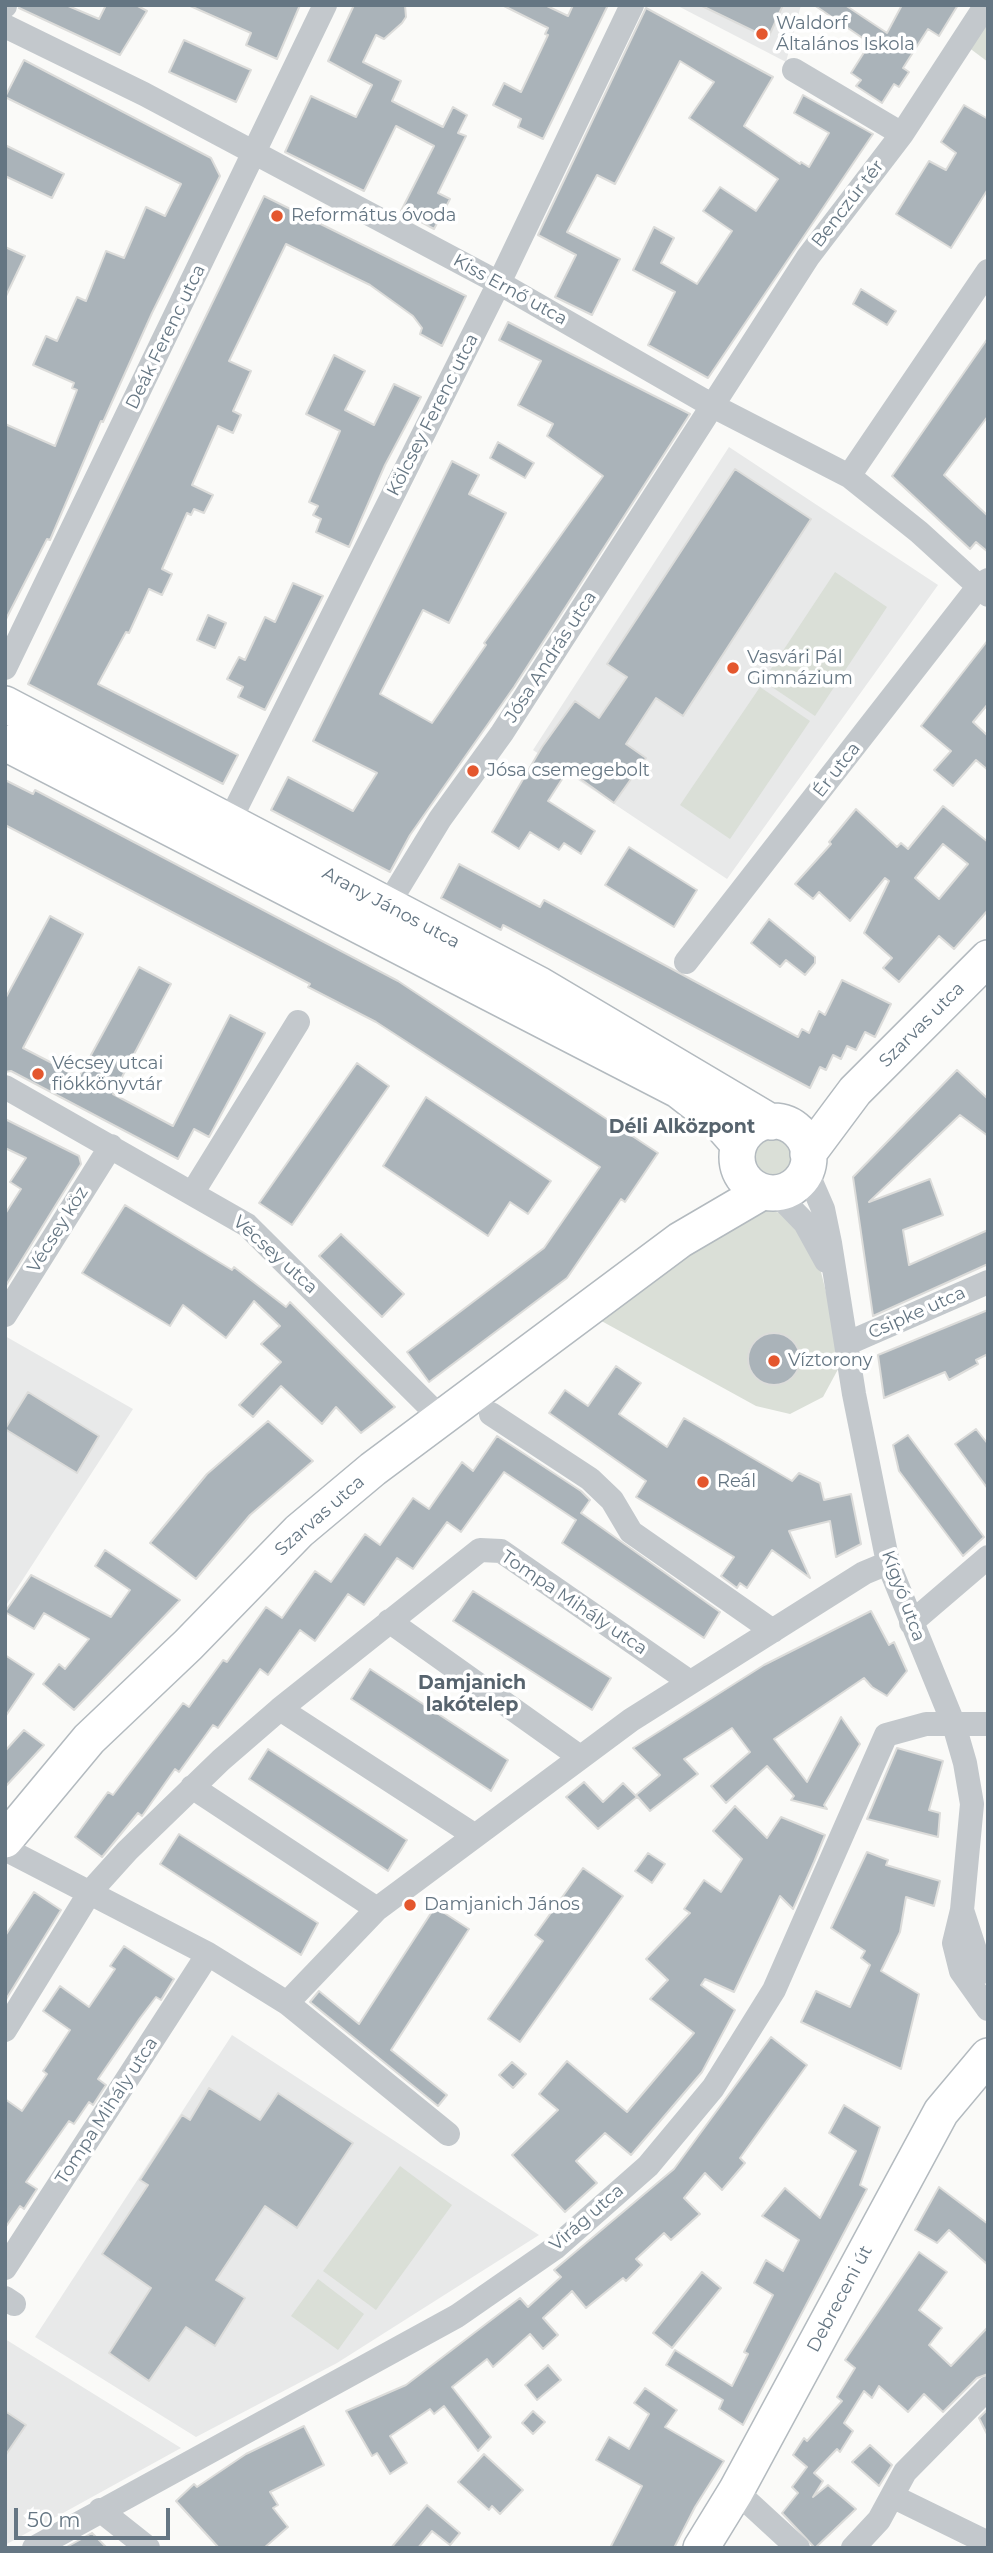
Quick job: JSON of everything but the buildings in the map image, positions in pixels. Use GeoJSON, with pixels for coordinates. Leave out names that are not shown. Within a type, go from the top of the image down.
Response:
{"type":"FeatureCollection","features":[{"type":"Feature","properties":{"kind":"street","name":"Deák Ferenc utca"},"geometry":{"type":"LineString","coordinates":[[5,668],[325,5]]}},
{"type":"Feature","properties":{"kind":"street","name":"Kölcsey Ferenc utca"},"geometry":{"type":"LineString","coordinates":[[229,822],[499,283],[632,5]]}},
{"type":"Feature","properties":{"kind":"street","name":"Benczúr tér"},"geometry":{"type":"LineString","coordinates":[[713,406],[808,257],[902,134],[986,5]]}},
{"type":"Feature","properties":{"kind":"street","name":"Kiss Ernő utca"},"geometry":{"type":"LineString","coordinates":[[5,26],[144,94],[499,283],[713,406],[849,476],[985,587]]}},
{"type":"Feature","properties":{"kind":"street"},"geometry":{"type":"LineString","coordinates":[[794,70],[902,134]]}},
{"type":"Feature","properties":{"kind":"street"},"geometry":{"type":"LineString","coordinates":[[849,476],[988,271]]}},
{"type":"Feature","properties":{"kind":"street","name":"Jósa András utca"},"geometry":{"type":"LineString","coordinates":[[387,906],[440,818],[502,733],[713,406]]}},
{"type":"Feature","properties":{"kind":"street","name":"Ér utca"},"geometry":{"type":"LineString","coordinates":[[686,962],[985,587]]}},
{"type":"Feature","properties":{"kind":"street","name":"Arany János utca"},"geometry":{"type":"LineString","coordinates":[[5,704],[607,1022],[794,1143]]}},
{"type":"Feature","properties":{"kind":"street","name":"Arany János utca"},"geometry":{"type":"LineString","coordinates":[[5,743],[678,1090],[702,1106],[739,1156]]}},
{"type":"Feature","properties":{"kind":"street","name":"Szarvas utca"},"geometry":{"type":"LineString","coordinates":[[794,1143],[855,1091],[988,958]]}},
{"type":"Feature","properties":{"kind":"street"},"geometry":{"type":"LineString","coordinates":[[192,1192],[298,1022]]}},
{"type":"Feature","properties":{"kind":"street","name":"Vécsey utca"},"geometry":{"type":"LineString","coordinates":[[5,1087],[247,1225],[443,1420]]}},
{"type":"Feature","properties":{"kind":"street"},"geometry":{"type":"LineString","coordinates":[[748,1131],[794,1143],[794,1186],[769,1192],[752,1186],[739,1156],[748,1131]]}},
{"type":"Feature","properties":{"kind":"street","name":"Kígyó utca"},"geometry":{"type":"LineString","coordinates":[[794,1143],[823,1209],[833,1278],[888,1563],[954,1725],[972,1804],[962,1910],[954,1943],[961,1971],[988,2009]]}},
{"type":"Feature","properties":{"kind":"street","name":"Vécsey köz"},"geometry":{"type":"LineString","coordinates":[[5,1315],[111,1146]]}},
{"type":"Feature","properties":{"kind":"street","name":"Szarvas utca"},"geometry":{"type":"LineString","coordinates":[[680,1240],[739,1156]]}},
{"type":"Feature","properties":{"kind":"street","name":"Szarvas utca"},"geometry":{"type":"LineString","coordinates":[[5,1840],[89,1739],[188,1645],[299,1531],[373,1469],[443,1420],[680,1240],[769,1192]]}},
{"type":"Feature","properties":{"kind":"street","name":"Kígyó utca"},"geometry":{"type":"LineString","coordinates":[[769,1192],[805,1223],[833,1278]]}},
{"type":"Feature","properties":{"kind":"street","name":"Csipke utca"},"geometry":{"type":"LineString","coordinates":[[846,1344],[988,1282]]}},
{"type":"Feature","properties":{"kind":"street"},"geometry":{"type":"LineString","coordinates":[[491,1414],[590,1479],[612,1500],[631,1532],[774,1631]]}},
{"type":"Feature","properties":{"kind":"street","name":"Tompa Mihály utca"},"geometry":{"type":"LineString","coordinates":[[5,2030],[90,1892],[192,1787],[280,1709],[480,1550],[501,1551],[691,1682]]}},
{"type":"Feature","properties":{"kind":"street"},"geometry":{"type":"LineString","coordinates":[[911,1623],[988,1558]]}},
{"type":"Feature","properties":{"kind":"street"},"geometry":{"type":"LineString","coordinates":[[287,2003],[377,1909],[580,1756],[631,1720],[864,1573],[888,1563]]}},
{"type":"Feature","properties":{"kind":"street"},"geometry":{"type":"LineString","coordinates":[[389,1620],[580,1756]]}},
{"type":"Feature","properties":{"kind":"street"},"geometry":{"type":"LineString","coordinates":[[280,1709],[474,1835]]}},
{"type":"Feature","properties":{"kind":"street","name":"Virág utca"},"geometry":{"type":"LineString","coordinates":[[34,2548],[457,2316],[555,2248],[648,2166],[713,2088],[774,1990],[886,1735],[926,1724],[954,1725]]}},
{"type":"Feature","properties":{"kind":"street"},"geometry":{"type":"LineString","coordinates":[[954,1725],[988,1724]]}},
{"type":"Feature","properties":{"kind":"street"},"geometry":{"type":"LineString","coordinates":[[192,1787],[377,1909]]}},
{"type":"Feature","properties":{"kind":"street"},"geometry":{"type":"LineString","coordinates":[[5,1849],[208,1954],[287,2003],[448,2134]]}},
{"type":"Feature","properties":{"kind":"street","name":"Kígyó utca"},"geometry":{"type":"LineString","coordinates":[[962,1910],[975,1950],[988,1972]]}},
{"type":"Feature","properties":{"kind":"street","name":"Tompa Mihály utca"},"geometry":{"type":"LineString","coordinates":[[5,2268],[208,1954]]}},
{"type":"Feature","properties":{"kind":"street","name":"Debreceni út"},"geometry":{"type":"LineString","coordinates":[[701,2548],[733,2497],[941,2112],[988,2056]]}},
{"type":"Feature","properties":{"kind":"street"},"geometry":{"type":"LineString","coordinates":[[853,2548],[879,2520],[894,2497],[905,2472],[988,2388]]}},
{"type":"Feature","properties":{"kind":"street"},"geometry":{"type":"LineString","coordinates":[[733,2497],[781,2548]]}},
{"type":"Feature","properties":{"kind":"street"},"geometry":{"type":"LineString","coordinates":[[733,2497],[798,2548]]}},
{"type":"Feature","properties":{"kind":"street"},"geometry":{"type":"LineString","coordinates":[[894,2497],[988,2543]]}},
{"type":"Feature","properties":{"kind":"street"},"geometry":{"type":"LineString","coordinates":[[100,2510],[148,2548]]}},
{"type":"Feature","properties":{"kind":"shaded area","name":"Waldorf Általános Iskola"},"geometry":{"type":"Polygon","coordinates":[[[676,5],[801,5],[786,62],[676,5]]]}},
{"type":"Feature","properties":{"kind":"shaded area"},"geometry":{"type":"Polygon","coordinates":[[[988,5],[988,62],[960,41],[988,5]]]}},
{"type":"Feature","properties":{"kind":"shaded area","name":"Vasvári Pál Gimnázium"},"geometry":{"type":"Polygon","coordinates":[[[729,447],[938,585],[727,879],[533,750],[729,447]]]}},
{"type":"Feature","properties":{"kind":"shaded area"},"geometry":{"type":"Polygon","coordinates":[[[835,572],[887,607],[815,716],[763,681],[835,572]]]}},
{"type":"Feature","properties":{"kind":"shaded area"},"geometry":{"type":"Polygon","coordinates":[[[760,687],[810,721],[730,839],[680,805],[760,687]]]}},
{"type":"Feature","properties":{"kind":"shaded area"},"geometry":{"type":"Polygon","coordinates":[[[774,1132],[792,1139],[799,1157],[792,1175],[774,1182],[756,1175],[749,1157],[756,1139],[774,1132]]]}},
{"type":"Feature","properties":{"kind":"shaded area"},"geometry":{"type":"Polygon","coordinates":[[[752,1209],[807,1216],[843,1360],[823,1397],[790,1414],[756,1406],[596,1318],[752,1209]]]}},
{"type":"Feature","properties":{"kind":"shaded area"},"geometry":{"type":"Polygon","coordinates":[[[5,1336],[133,1409],[5,1607],[5,1336]]]}},
{"type":"Feature","properties":{"kind":"shaded area"},"geometry":{"type":"Polygon","coordinates":[[[232,2035],[539,2235],[337,2363],[196,2437],[35,2337],[232,2035]]]}},
{"type":"Feature","properties":{"kind":"shaded area"},"geometry":{"type":"Polygon","coordinates":[[[400,2166],[452,2205],[376,2310],[323,2271],[400,2166]]]}},
{"type":"Feature","properties":{"kind":"shaded area"},"geometry":{"type":"Polygon","coordinates":[[[318,2279],[364,2314],[338,2350],[291,2316],[318,2279]]]}},
{"type":"Feature","properties":{"kind":"shaded area"},"geometry":{"type":"Polygon","coordinates":[[[5,2339],[181,2448],[5,2545],[5,2339]]]}},
{"type":"Feature","properties":{"kind":"place","name":"Waldorf Általános Iskola"},"geometry":{"type":"Point","coordinates":[762,34]}},
{"type":"Feature","properties":{"kind":"place","name":"Református óvoda"},"geometry":{"type":"Point","coordinates":[277,216]}},
{"type":"Feature","properties":{"kind":"place","name":"Vasvári Pál Gimnázium"},"geometry":{"type":"Point","coordinates":[733,668]}},
{"type":"Feature","properties":{"kind":"place","name":"Jósa csemegebolt"},"geometry":{"type":"Point","coordinates":[473,771]}},
{"type":"Feature","properties":{"kind":"place","name":"Vécsey utcai fiókkönyvtár"},"geometry":{"type":"Point","coordinates":[38,1074]}},
{"type":"Feature","properties":{"kind":"place","name":"Víztorony"},"geometry":{"type":"Point","coordinates":[774,1361]}},
{"type":"Feature","properties":{"kind":"place","name":"Reál"},"geometry":{"type":"Point","coordinates":[703,1482]}},
{"type":"Feature","properties":{"kind":"place","name":"Damjanich János"},"geometry":{"type":"Point","coordinates":[410,1905]}},
{"type":"Feature","properties":{"kind":"district","name":"Déli Alközpont"},"geometry":{"type":"Point","coordinates":[682,1127]}},
{"type":"Feature","properties":{"kind":"district","name":"Damjanich lakótelep"},"geometry":{"type":"Point","coordinates":[472,1694]}}]}
